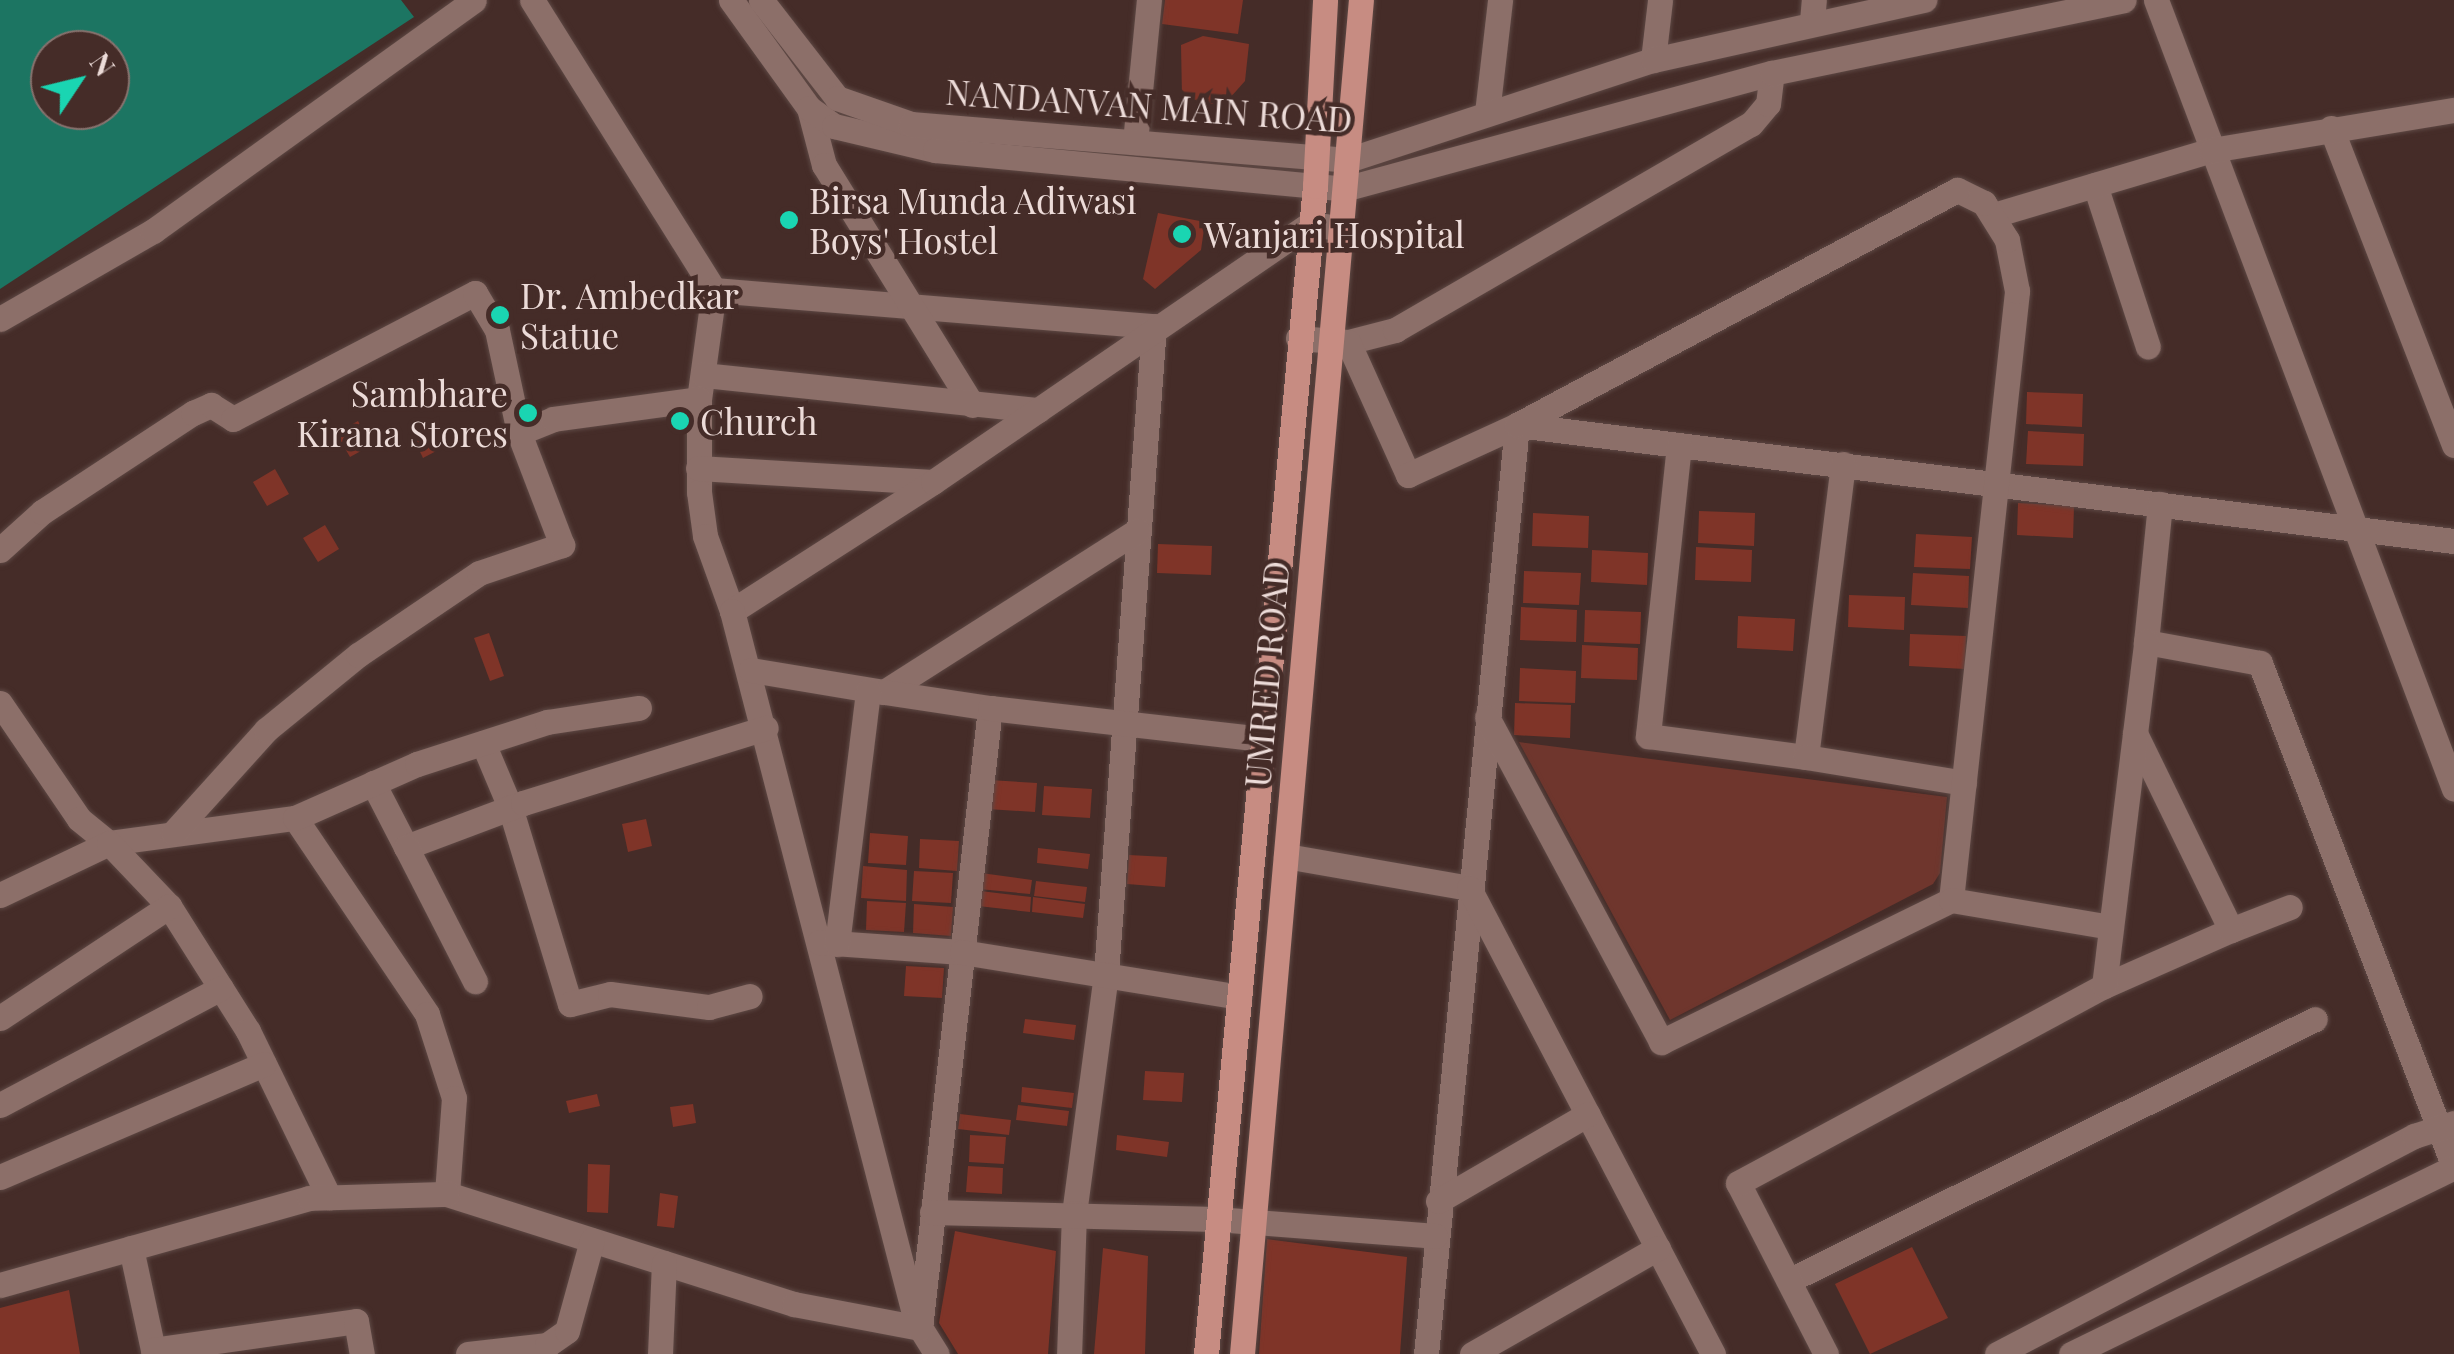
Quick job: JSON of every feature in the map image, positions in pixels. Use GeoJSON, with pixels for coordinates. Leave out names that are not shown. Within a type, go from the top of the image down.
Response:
{"type":"FeatureCollection","features":[{"type":"Feature","properties":{"kind":"main road"},"geometry":{"type":"LineString","coordinates":[[1206,1354],[1260,740],[1315,186],[1325,0]]}},
{"type":"Feature","properties":{"kind":"main road","name":"UMRED ROAD"},"geometry":{"type":"LineString","coordinates":[[1242,1354],[1286,856],[1339,341],[1340,228],[1361,0]]}},
{"type":"Feature","properties":{"kind":"street"},"geometry":{"type":"LineString","coordinates":[[0,319],[153,231],[474,0]]}},
{"type":"Feature","properties":{"kind":"street"},"geometry":{"type":"LineString","coordinates":[[532,0],[714,290],[701,387],[698,468],[705,536],[751,670],[828,943],[920,1328],[937,1354]]}},
{"type":"Feature","properties":{"kind":"street"},"geometry":{"type":"LineString","coordinates":[[731,0],[809,108],[834,126],[935,150],[1344,188],[1772,73],[2123,0]]}},
{"type":"Feature","properties":{"kind":"street","name":"NANDANVAN MAIN ROAD"},"geometry":{"type":"LineString","coordinates":[[760,0],[837,98],[865,112],[911,124],[1348,160],[1487,112],[1813,10],[1924,0]]}},
{"type":"Feature","properties":{"kind":"street"},"geometry":{"type":"LineString","coordinates":[[1136,142],[1149,0]]}},
{"type":"Feature","properties":{"kind":"street"},"geometry":{"type":"LineString","coordinates":[[1487,112],[1500,0]]}},
{"type":"Feature","properties":{"kind":"street"},"geometry":{"type":"LineString","coordinates":[[1653,60],[1660,0]]}},
{"type":"Feature","properties":{"kind":"street"},"geometry":{"type":"LineString","coordinates":[[2156,0],[2454,789]]}},
{"type":"Feature","properties":{"kind":"street"},"geometry":{"type":"LineString","coordinates":[[1298,338],[1339,341],[1395,330],[1751,124],[1768,104],[1772,73]]}},
{"type":"Feature","properties":{"kind":"street"},"geometry":{"type":"LineString","coordinates":[[809,108],[824,165],[916,306],[972,405]]}},
{"type":"Feature","properties":{"kind":"street"},"geometry":{"type":"LineString","coordinates":[[1994,215],[2212,150],[2454,110]]}},
{"type":"Feature","properties":{"kind":"street"},"geometry":{"type":"LineString","coordinates":[[2331,128],[2454,445]]}},
{"type":"Feature","properties":{"kind":"street"},"geometry":{"type":"LineString","coordinates":[[2095,185],[2148,347]]}},
{"type":"Feature","properties":{"kind":"street"},"geometry":{"type":"LineString","coordinates":[[1339,341],[1408,475],[1517,425],[1930,200],[1957,190],[1994,215],[2018,291],[1951,900]]}},
{"type":"Feature","properties":{"kind":"street"},"geometry":{"type":"LineString","coordinates":[[732,611],[933,482],[1154,326],[1310,224],[1340,228]]}},
{"type":"Feature","properties":{"kind":"street"},"geometry":{"type":"LineString","coordinates":[[714,290],[1154,326]]}},
{"type":"Feature","properties":{"kind":"street"},"geometry":{"type":"LineString","coordinates":[[0,550],[42,512],[193,412],[211,405],[233,419],[475,293],[497,330],[520,433],[562,545],[479,573],[358,655],[266,730],[172,833]]}},
{"type":"Feature","properties":{"kind":"street"},"geometry":{"type":"LineString","coordinates":[[1069,1354],[1074,1214],[1106,974],[1154,326]]}},
{"type":"Feature","properties":{"kind":"street"},"geometry":{"type":"LineString","coordinates":[[520,433],[553,419],[701,387],[1038,410]]}},
{"type":"Feature","properties":{"kind":"street"},"geometry":{"type":"LineString","coordinates":[[1517,425],[2454,541]]}},
{"type":"Feature","properties":{"kind":"street"},"geometry":{"type":"LineString","coordinates":[[1426,1354],[1517,425]]}},
{"type":"Feature","properties":{"kind":"street"},"geometry":{"type":"LineString","coordinates":[[1679,445],[1648,736],[1964,782]]}},
{"type":"Feature","properties":{"kind":"street"},"geometry":{"type":"LineString","coordinates":[[1806,758],[1843,464]]}},
{"type":"Feature","properties":{"kind":"street"},"geometry":{"type":"LineString","coordinates":[[698,468],[933,482]]}},
{"type":"Feature","properties":{"kind":"street"},"geometry":{"type":"LineString","coordinates":[[2104,986],[2160,504]]}},
{"type":"Feature","properties":{"kind":"street"},"geometry":{"type":"LineString","coordinates":[[828,943],[876,692],[1138,530]]}},
{"type":"Feature","properties":{"kind":"street"},"geometry":{"type":"LineString","coordinates":[[2071,1354],[2454,1167],[2447,1125],[2260,663],[2146,642]]}},
{"type":"Feature","properties":{"kind":"street"},"geometry":{"type":"LineString","coordinates":[[751,670],[990,708],[1260,740]]}},
{"type":"Feature","properties":{"kind":"street"},"geometry":{"type":"LineString","coordinates":[[0,703],[79,819],[110,843],[169,906],[264,1064],[329,1197]]}},
{"type":"Feature","properties":{"kind":"street"},"geometry":{"type":"LineString","coordinates":[[0,895],[110,843],[295,818],[374,783],[547,722],[639,708]]}},
{"type":"Feature","properties":{"kind":"street"},"geometry":{"type":"LineString","coordinates":[[920,1328],[990,708]]}},
{"type":"Feature","properties":{"kind":"street"},"geometry":{"type":"LineString","coordinates":[[1487,717],[1660,1042],[1951,900],[2111,927]]}},
{"type":"Feature","properties":{"kind":"street"},"geometry":{"type":"LineString","coordinates":[[406,847],[510,808],[766,728]]}},
{"type":"Feature","properties":{"kind":"street"},"geometry":{"type":"LineString","coordinates":[[2135,734],[2231,930]]}},
{"type":"Feature","properties":{"kind":"street"},"geometry":{"type":"LineString","coordinates":[[483,743],[510,808],[570,1004],[610,994],[709,1007],[750,996]]}},
{"type":"Feature","properties":{"kind":"street"},"geometry":{"type":"LineString","coordinates":[[374,783],[475,981]]}},
{"type":"Feature","properties":{"kind":"street"},"geometry":{"type":"LineString","coordinates":[[295,818],[427,1014],[454,1098],[448,1194]]}},
{"type":"Feature","properties":{"kind":"street"},"geometry":{"type":"LineString","coordinates":[[1286,856],[1469,888]]}},
{"type":"Feature","properties":{"kind":"street"},"geometry":{"type":"LineString","coordinates":[[1469,888],[1713,1354]]}},
{"type":"Feature","properties":{"kind":"street"},"geometry":{"type":"LineString","coordinates":[[0,1018],[169,906]]}},
{"type":"Feature","properties":{"kind":"street"},"geometry":{"type":"LineString","coordinates":[[1826,1354],[1738,1183],[2104,986],[2290,907]]}},
{"type":"Feature","properties":{"kind":"street"},"geometry":{"type":"LineString","coordinates":[[828,943],[962,952],[1239,997]]}},
{"type":"Feature","properties":{"kind":"street"},"geometry":{"type":"LineString","coordinates":[[0,1104],[221,988]]}},
{"type":"Feature","properties":{"kind":"street"},"geometry":{"type":"LineString","coordinates":[[1790,1280],[2315,1019]]}},
{"type":"Feature","properties":{"kind":"street"},"geometry":{"type":"LineString","coordinates":[[0,1177],[264,1064]]}},
{"type":"Feature","properties":{"kind":"street"},"geometry":{"type":"LineString","coordinates":[[1438,1201],[1588,1114]]}},
{"type":"Feature","properties":{"kind":"street"},"geometry":{"type":"LineString","coordinates":[[1997,1354],[2447,1125]]}},
{"type":"Feature","properties":{"kind":"street"},"geometry":{"type":"LineString","coordinates":[[0,1285],[329,1197],[448,1194],[794,1304],[920,1328]]}},
{"type":"Feature","properties":{"kind":"street"},"geometry":{"type":"LineString","coordinates":[[932,1212],[1216,1219],[1435,1236]]}},
{"type":"Feature","properties":{"kind":"street"},"geometry":{"type":"LineString","coordinates":[[468,1354],[547,1345],[567,1331],[592,1240]]}},
{"type":"Feature","properties":{"kind":"street"},"geometry":{"type":"LineString","coordinates":[[131,1248],[154,1352],[356,1320],[362,1354]]}},
{"type":"Feature","properties":{"kind":"street"},"geometry":{"type":"LineString","coordinates":[[1472,1354],[1658,1248]]}},
{"type":"Feature","properties":{"kind":"street"},"geometry":{"type":"LineString","coordinates":[[660,1354],[664,1263]]}},
{"type":"Feature","properties":{"kind":"shaded area"},"geometry":{"type":"Polygon","coordinates":[[[1519,742],[1947,797],[1940,873],[1933,884],[1670,1020],[1519,742]]]}},
{"type":"Feature","properties":{"kind":"water"},"geometry":{"type":"Polygon","coordinates":[[[0,0],[401,0],[414,17],[0,289],[0,0]]]}},
{"type":"Feature","properties":{"kind":"building"},"geometry":{"type":"Polygon","coordinates":[[[1165,0],[1243,0],[1238,34],[1162,24],[1165,0]]]}},
{"type":"Feature","properties":{"kind":"building"},"geometry":{"type":"Polygon","coordinates":[[[1203,36],[1249,44],[1245,81],[1229,99],[1213,104],[1182,97],[1181,45],[1203,36]]]}},
{"type":"Feature","properties":{"kind":"building"},"geometry":{"type":"Polygon","coordinates":[[[1158,213],[1205,222],[1201,250],[1155,289],[1143,279],[1158,213]]]}},
{"type":"Feature","properties":{"kind":"building"},"geometry":{"type":"Polygon","coordinates":[[[2027,392],[2083,394],[2082,427],[2026,424],[2027,392]]]}},
{"type":"Feature","properties":{"kind":"building"},"geometry":{"type":"Polygon","coordinates":[[[358,421],[372,445],[350,457],[336,433],[358,421]]]}},
{"type":"Feature","properties":{"kind":"building"},"geometry":{"type":"Polygon","coordinates":[[[430,422],[442,448],[423,458],[410,431],[430,422]]]}},
{"type":"Feature","properties":{"kind":"building"},"geometry":{"type":"Polygon","coordinates":[[[2028,431],[2084,434],[2083,466],[2026,464],[2028,431]]]}},
{"type":"Feature","properties":{"kind":"building"},"geometry":{"type":"Polygon","coordinates":[[[275,469],[289,494],[267,506],[253,482],[275,469]]]}},
{"type":"Feature","properties":{"kind":"building"},"geometry":{"type":"Polygon","coordinates":[[[2018,503],[2074,506],[2073,538],[2017,535],[2018,503]]]}},
{"type":"Feature","properties":{"kind":"building"},"geometry":{"type":"Polygon","coordinates":[[[1699,511],[1755,513],[1754,546],[1698,543],[1699,511]]]}},
{"type":"Feature","properties":{"kind":"building"},"geometry":{"type":"Polygon","coordinates":[[[1533,513],[1589,516],[1588,548],[1532,546],[1533,513]]]}},
{"type":"Feature","properties":{"kind":"building"},"geometry":{"type":"Polygon","coordinates":[[[325,525],[339,549],[318,562],[303,538],[325,525]]]}},
{"type":"Feature","properties":{"kind":"building"},"geometry":{"type":"Polygon","coordinates":[[[1916,534],[1972,537],[1970,569],[1914,567],[1916,534]]]}},
{"type":"Feature","properties":{"kind":"building"},"geometry":{"type":"Polygon","coordinates":[[[1158,544],[1212,546],[1211,575],[1157,573],[1158,544]]]}},
{"type":"Feature","properties":{"kind":"building"},"geometry":{"type":"Polygon","coordinates":[[[1696,547],[1752,550],[1751,582],[1695,580],[1696,547]]]}},
{"type":"Feature","properties":{"kind":"building"},"geometry":{"type":"Polygon","coordinates":[[[1592,550],[1648,553],[1647,585],[1591,582],[1592,550]]]}},
{"type":"Feature","properties":{"kind":"building"},"geometry":{"type":"Polygon","coordinates":[[[1524,571],[1581,573],[1579,605],[1523,603],[1524,571]]]}},
{"type":"Feature","properties":{"kind":"building"},"geometry":{"type":"Polygon","coordinates":[[[1913,573],[1969,576],[1968,608],[1911,605],[1913,573]]]}},
{"type":"Feature","properties":{"kind":"building"},"geometry":{"type":"Polygon","coordinates":[[[1849,595],[1905,597],[1904,630],[1848,627],[1849,595]]]}},
{"type":"Feature","properties":{"kind":"building"},"geometry":{"type":"Polygon","coordinates":[[[1521,607],[1577,610],[1576,642],[1520,640],[1521,607]]]}},
{"type":"Feature","properties":{"kind":"building"},"geometry":{"type":"Polygon","coordinates":[[[1585,610],[1641,612],[1640,644],[1584,642],[1585,610]]]}},
{"type":"Feature","properties":{"kind":"building"},"geometry":{"type":"Polygon","coordinates":[[[1738,616],[1795,619],[1793,651],[1737,648],[1738,616]]]}},
{"type":"Feature","properties":{"kind":"building"},"geometry":{"type":"Polygon","coordinates":[[[489,633],[504,676],[490,681],[474,638],[489,633]]]}},
{"type":"Feature","properties":{"kind":"building"},"geometry":{"type":"Polygon","coordinates":[[[1910,634],[1966,636],[1965,669],[1909,666],[1910,634]]]}},
{"type":"Feature","properties":{"kind":"building"},"geometry":{"type":"Polygon","coordinates":[[[1582,645],[1638,648],[1637,680],[1581,678],[1582,645]]]}},
{"type":"Feature","properties":{"kind":"building"},"geometry":{"type":"Polygon","coordinates":[[[1520,668],[1576,671],[1575,703],[1519,701],[1520,668]]]}},
{"type":"Feature","properties":{"kind":"building"},"geometry":{"type":"Polygon","coordinates":[[[1515,703],[1571,705],[1570,738],[1514,735],[1515,703]]]}},
{"type":"Feature","properties":{"kind":"building"},"geometry":{"type":"Polygon","coordinates":[[[989,780],[1037,783],[1035,812],[987,809],[989,780]]]}},
{"type":"Feature","properties":{"kind":"building"},"geometry":{"type":"Polygon","coordinates":[[[1044,786],[1092,789],[1090,818],[1042,815],[1044,786]]]}},
{"type":"Feature","properties":{"kind":"building"},"geometry":{"type":"Polygon","coordinates":[[[646,819],[652,846],[628,852],[622,824],[646,819]]]}},
{"type":"Feature","properties":{"kind":"building"},"geometry":{"type":"Polygon","coordinates":[[[870,833],[908,836],[906,865],[868,863],[870,833]]]}},
{"type":"Feature","properties":{"kind":"building"},"geometry":{"type":"Polygon","coordinates":[[[920,839],[959,841],[957,871],[919,868],[920,839]]]}},
{"type":"Feature","properties":{"kind":"building"},"geometry":{"type":"Polygon","coordinates":[[[1038,848],[1090,854],[1088,869],[1037,863],[1038,848]]]}},
{"type":"Feature","properties":{"kind":"building"},"geometry":{"type":"Polygon","coordinates":[[[1129,855],[1167,857],[1165,887],[1127,884],[1129,855]]]}},
{"type":"Feature","properties":{"kind":"building"},"geometry":{"type":"Polygon","coordinates":[[[863,866],[907,870],[906,901],[861,898],[863,866]]]}},
{"type":"Feature","properties":{"kind":"building"},"geometry":{"type":"Polygon","coordinates":[[[914,871],[953,873],[951,903],[912,901],[914,871]]]}},
{"type":"Feature","properties":{"kind":"building"},"geometry":{"type":"Polygon","coordinates":[[[981,873],[1032,880],[1030,894],[979,889],[981,873]]]}},
{"type":"Feature","properties":{"kind":"building"},"geometry":{"type":"Polygon","coordinates":[[[1036,881],[1087,887],[1085,902],[1034,896],[1036,881]]]}},
{"type":"Feature","properties":{"kind":"building"},"geometry":{"type":"Polygon","coordinates":[[[980,891],[1031,897],[1030,912],[978,906],[980,891]]]}},
{"type":"Feature","properties":{"kind":"building"},"geometry":{"type":"Polygon","coordinates":[[[1033,897],[1085,904],[1083,918],[1032,912],[1033,897]]]}},
{"type":"Feature","properties":{"kind":"building"},"geometry":{"type":"Polygon","coordinates":[[[867,901],[906,903],[904,932],[866,930],[867,901]]]}},
{"type":"Feature","properties":{"kind":"building"},"geometry":{"type":"Polygon","coordinates":[[[914,904],[953,907],[951,936],[913,933],[914,904]]]}},
{"type":"Feature","properties":{"kind":"building"},"geometry":{"type":"Polygon","coordinates":[[[906,966],[944,968],[942,998],[904,996],[906,966]]]}},
{"type":"Feature","properties":{"kind":"building"},"geometry":{"type":"Polygon","coordinates":[[[1025,1019],[1076,1025],[1074,1040],[1023,1033],[1025,1019]]]}},
{"type":"Feature","properties":{"kind":"building"},"geometry":{"type":"Polygon","coordinates":[[[1145,1071],[1184,1073],[1182,1102],[1143,1100],[1145,1071]]]}},
{"type":"Feature","properties":{"kind":"building"},"geometry":{"type":"Polygon","coordinates":[[[1022,1087],[1074,1093],[1072,1108],[1021,1102],[1022,1087]]]}},
{"type":"Feature","properties":{"kind":"building"},"geometry":{"type":"Polygon","coordinates":[[[597,1094],[600,1106],[569,1113],[566,1101],[597,1094]]]}},
{"type":"Feature","properties":{"kind":"building"},"geometry":{"type":"Polygon","coordinates":[[[693,1104],[696,1123],[673,1127],[670,1107],[693,1104]]]}},
{"type":"Feature","properties":{"kind":"building"},"geometry":{"type":"Polygon","coordinates":[[[1018,1105],[1069,1111],[1067,1126],[1016,1120],[1018,1105]]]}},
{"type":"Feature","properties":{"kind":"building"},"geometry":{"type":"Polygon","coordinates":[[[960,1114],[1011,1120],[1009,1135],[958,1129],[960,1114]]]}},
{"type":"Feature","properties":{"kind":"building"},"geometry":{"type":"Polygon","coordinates":[[[970,1135],[1006,1137],[1004,1164],[969,1162],[970,1135]]]}},
{"type":"Feature","properties":{"kind":"building"},"geometry":{"type":"Polygon","coordinates":[[[1117,1135],[1169,1142],[1167,1157],[1116,1150],[1117,1135]]]}},
{"type":"Feature","properties":{"kind":"building"},"geometry":{"type":"Polygon","coordinates":[[[588,1164],[610,1165],[608,1213],[587,1212],[588,1164]]]}},
{"type":"Feature","properties":{"kind":"building"},"geometry":{"type":"Polygon","coordinates":[[[968,1166],[1003,1168],[1002,1194],[966,1192],[968,1166]]]}},
{"type":"Feature","properties":{"kind":"building"},"geometry":{"type":"Polygon","coordinates":[[[660,1193],[678,1196],[674,1228],[657,1226],[660,1193]]]}},
{"type":"Feature","properties":{"kind":"building"},"geometry":{"type":"Polygon","coordinates":[[[955,1231],[1056,1251],[1048,1354],[958,1354],[939,1323],[955,1231]]]}},
{"type":"Feature","properties":{"kind":"building"},"geometry":{"type":"Polygon","coordinates":[[[1267,1239],[1407,1257],[1400,1354],[1259,1354],[1267,1239]]]}},
{"type":"Feature","properties":{"kind":"building"},"geometry":{"type":"Polygon","coordinates":[[[1912,1247],[1948,1318],[1870,1354],[1835,1284],[1912,1247]]]}},
{"type":"Feature","properties":{"kind":"building"},"geometry":{"type":"Polygon","coordinates":[[[1103,1248],[1148,1256],[1145,1354],[1094,1354],[1103,1248]]]}},
{"type":"Feature","properties":{"kind":"building"},"geometry":{"type":"Polygon","coordinates":[[[69,1290],[80,1354],[0,1354],[0,1308],[69,1290]]]}},
{"type":"Feature","properties":{"kind":"place","name":"Birsa Munda Adiwasi Boys' Hostel"},"geometry":{"type":"Point","coordinates":[789,220]}},
{"type":"Feature","properties":{"kind":"place","name":"Wanjari Hospital"},"geometry":{"type":"Point","coordinates":[1182,234]}},
{"type":"Feature","properties":{"kind":"place","name":"Dr. Ambedkar Statue"},"geometry":{"type":"Point","coordinates":[500,315]}},
{"type":"Feature","properties":{"kind":"place","name":"Sambhare Kirana Stores"},"geometry":{"type":"Point","coordinates":[528,413]}},
{"type":"Feature","properties":{"kind":"place","name":"Church"},"geometry":{"type":"Point","coordinates":[680,421]}}]}
